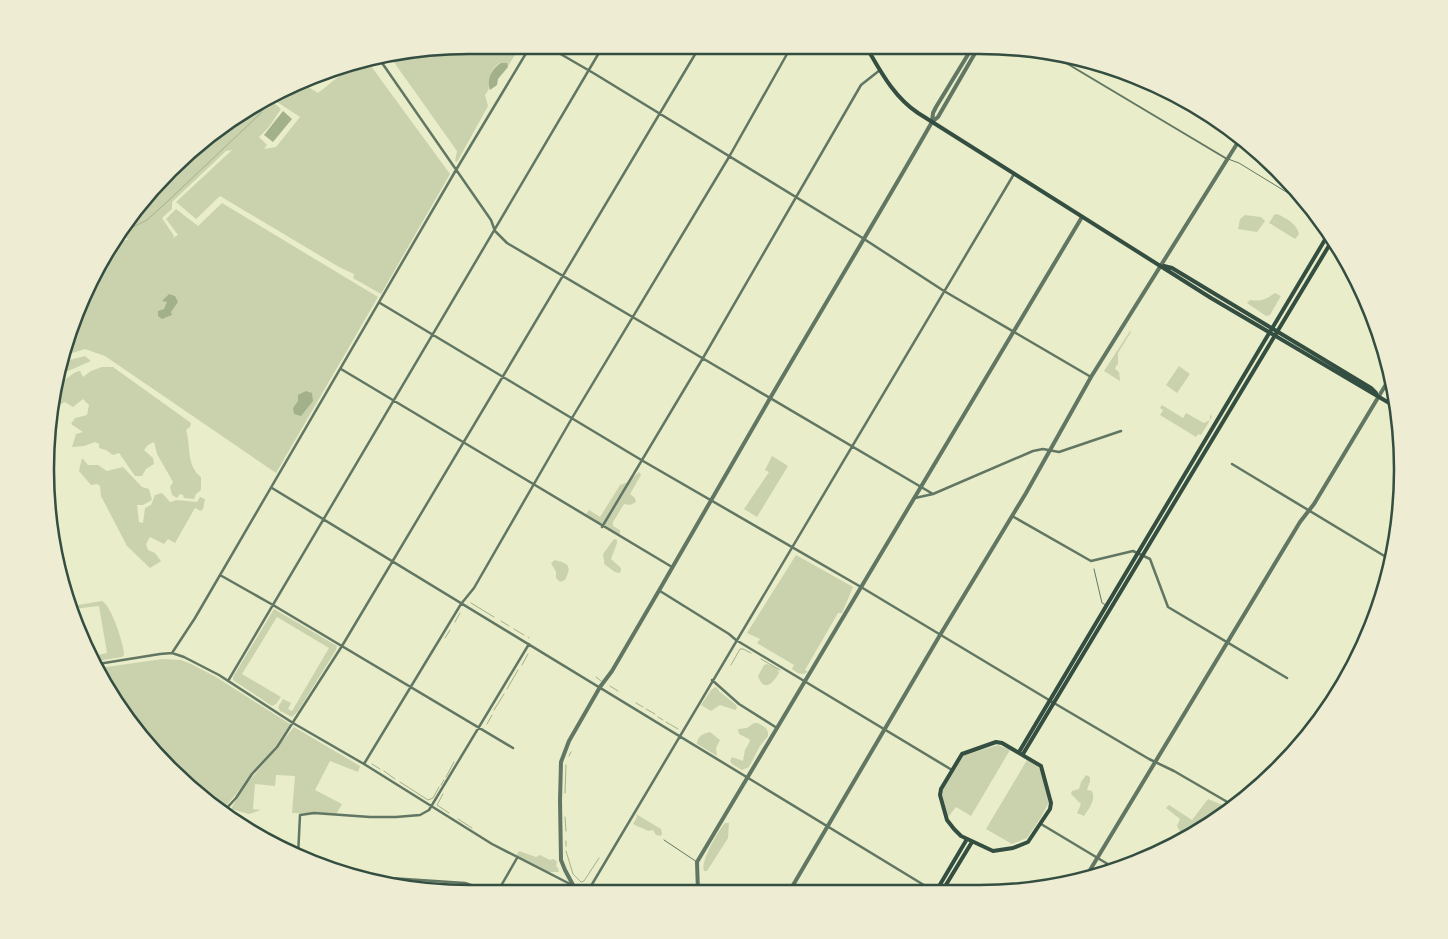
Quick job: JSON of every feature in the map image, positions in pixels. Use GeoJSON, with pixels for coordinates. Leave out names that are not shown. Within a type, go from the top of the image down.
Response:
{"type":"FeatureCollection","features":[{"type":"Feature","properties":{"kind":"main road"},"geometry":{"type":"LineString","coordinates":[[871,54],[890,86],[912,109],[1169,272],[1275,333],[1389,402]]}},
{"type":"Feature","properties":{"kind":"main road"},"geometry":{"type":"LineString","coordinates":[[1052,702],[1138,553],[1325,240]]}},
{"type":"Feature","properties":{"kind":"main road"},"geometry":{"type":"LineString","coordinates":[[1021,753],[1143,556],[1328,245]]}},
{"type":"Feature","properties":{"kind":"main road"},"geometry":{"type":"LineString","coordinates":[[996,742],[1002,743],[1021,753],[1041,766],[1051,801],[1050,809],[1028,842],[993,852],[967,839],[950,825],[940,795],[941,789],[959,757],[965,752],[996,742]]}},
{"type":"Feature","properties":{"kind":"main road"},"geometry":{"type":"LineString","coordinates":[[940,885],[967,839]]}},
{"type":"Feature","properties":{"kind":"main road"},"geometry":{"type":"LineString","coordinates":[[946,885],[972,842]]}},
{"type":"Feature","properties":{"kind":"street"},"geometry":{"type":"LineString","coordinates":[[172,653],[272,488],[456,170],[526,54]]}},
{"type":"Feature","properties":{"kind":"street"},"geometry":{"type":"LineString","coordinates":[[560,54],[589,70],[797,198],[944,291],[1092,377]]}},
{"type":"Feature","properties":{"kind":"street"},"geometry":{"type":"LineString","coordinates":[[228,681],[598,54]]}},
{"type":"Feature","properties":{"kind":"street"},"geometry":{"type":"LineString","coordinates":[[228,807],[252,774],[276,747],[342,646],[695,54]]}},
{"type":"Feature","properties":{"kind":"street"},"geometry":{"type":"LineString","coordinates":[[364,764],[461,604],[474,588],[572,418],[729,157],[788,54]]}},
{"type":"Feature","properties":{"kind":"street"},"geometry":{"type":"LineString","coordinates":[[932,122],[932,113],[968,54]]}},
{"type":"Feature","properties":{"kind":"street"},"geometry":{"type":"LineString","coordinates":[[573,885],[565,870],[560,848],[561,762],[569,741],[600,687],[612,672],[674,568],[770,399],[932,122],[938,116],[974,54]]}},
{"type":"Feature","properties":{"kind":"street"},"geometry":{"type":"LineString","coordinates":[[382,63],[491,220],[494,231],[507,243],[933,494]]}},
{"type":"Feature","properties":{"kind":"street"},"geometry":{"type":"LineString","coordinates":[[1068,64],[1228,159]]}},
{"type":"Feature","properties":{"kind":"street"},"geometry":{"type":"LineString","coordinates":[[602,526],[643,461],[861,85],[880,70]]}},
{"type":"Feature","properties":{"kind":"street"},"geometry":{"type":"LineString","coordinates":[[793,885],[940,634],[1012,516],[1092,377],[1237,144]]}},
{"type":"Feature","properties":{"kind":"street"},"geometry":{"type":"LineString","coordinates":[[592,885],[1014,174]]}},
{"type":"Feature","properties":{"kind":"street"},"geometry":{"type":"LineString","coordinates":[[698,885],[697,862],[1082,217]]}},
{"type":"Feature","properties":{"kind":"street"},"geometry":{"type":"LineString","coordinates":[[380,303],[643,461],[861,587],[1052,702],[1228,802]]}},
{"type":"Feature","properties":{"kind":"street"},"geometry":{"type":"LineString","coordinates":[[341,369],[674,568]]}},
{"type":"Feature","properties":{"kind":"street"},"geometry":{"type":"LineString","coordinates":[[1090,870],[1385,385]]}},
{"type":"Feature","properties":{"kind":"street"},"geometry":{"type":"LineString","coordinates":[[913,499],[933,494],[1033,451],[1043,448],[1059,452],[1121,432]]}},
{"type":"Feature","properties":{"kind":"street"},"geometry":{"type":"LineString","coordinates":[[1232,464],[1385,556]]}},
{"type":"Feature","properties":{"kind":"street"},"geometry":{"type":"LineString","coordinates":[[272,488],[925,885]]}},
{"type":"Feature","properties":{"kind":"street"},"geometry":{"type":"LineString","coordinates":[[1012,516],[1091,561],[1133,551],[1150,559],[1168,607],[1287,678]]}},
{"type":"Feature","properties":{"kind":"street"},"geometry":{"type":"LineString","coordinates":[[220,575],[513,748]]}},
{"type":"Feature","properties":{"kind":"street"},"geometry":{"type":"LineString","coordinates":[[660,591],[736,640],[952,770]]}},
{"type":"Feature","properties":{"kind":"street"},"geometry":{"type":"LineString","coordinates":[[298,848],[300,815],[314,813],[370,817],[409,816],[424,813],[432,807],[529,644]]}},
{"type":"Feature","properties":{"kind":"street"},"geometry":{"type":"LineString","coordinates":[[102,663],[172,653],[184,656],[517,858],[573,885]]}},
{"type":"Feature","properties":{"kind":"street"},"geometry":{"type":"LineString","coordinates":[[712,680],[739,704],[777,728]]}},
{"type":"Feature","properties":{"kind":"street"},"geometry":{"type":"LineString","coordinates":[[1041,824],[1109,864]]}},
{"type":"Feature","properties":{"kind":"street"},"geometry":{"type":"LineString","coordinates":[[501,885],[517,858]]}},
{"type":"Feature","properties":{"kind":"street"},"geometry":{"type":"LineString","coordinates":[[395,878],[471,885]]}},
{"type":"Feature","properties":{"kind":"lane"},"geometry":{"type":"LineString","coordinates":[[1228,159],[1239,163],[1291,195]]}},
{"type":"Feature","properties":{"kind":"lane"},"geometry":{"type":"LineString","coordinates":[[1094,570],[1102,603],[1107,606]]}},
{"type":"Feature","properties":{"kind":"lane"},"geometry":{"type":"LineString","coordinates":[[664,840],[697,862]]}},
{"type":"Feature","properties":{"kind":"shaded area"},"geometry":{"type":"Polygon","coordinates":[[[515,54],[508,66],[500,63],[492,71],[489,78],[489,89],[485,95],[488,106],[457,162],[455,161],[457,151],[393,61],[442,55],[515,54]]]}},
{"type":"Feature","properties":{"kind":"shaded area"},"geometry":{"type":"Polygon","coordinates":[[[501,63],[507,63],[508,67],[498,79],[497,85],[490,90],[490,75],[494,68],[501,63]]]}},
{"type":"Feature","properties":{"kind":"shaded area"},"geometry":{"type":"Polygon","coordinates":[[[371,66],[450,174],[381,294],[353,278],[354,274],[220,196],[196,219],[176,202],[232,150],[226,151],[172,202],[172,209],[162,218],[174,236],[173,238],[178,235],[166,219],[176,209],[198,226],[222,203],[378,297],[276,473],[105,356],[85,349],[71,354],[85,310],[109,262],[122,241],[129,239],[125,238],[157,195],[195,157],[216,140],[274,103],[281,109],[269,127],[259,137],[267,145],[264,149],[276,147],[300,117],[277,102],[307,86],[318,93],[342,74],[371,66]]]}},
{"type":"Feature","properties":{"kind":"shaded area"},"geometry":{"type":"Polygon","coordinates":[[[283,111],[292,119],[273,142],[264,135],[283,111]]]}},
{"type":"Feature","properties":{"kind":"shaded area"},"geometry":{"type":"Polygon","coordinates":[[[1277,214],[1294,224],[1299,234],[1295,239],[1269,223],[1274,215],[1277,214]]]}},
{"type":"Feature","properties":{"kind":"shaded area"},"geometry":{"type":"Polygon","coordinates":[[[1245,215],[1261,217],[1265,221],[1257,232],[1238,229],[1240,219],[1245,215]]]}},
{"type":"Feature","properties":{"kind":"shaded area"},"geometry":{"type":"Polygon","coordinates":[[[1275,293],[1281,296],[1270,315],[1266,316],[1247,303],[1250,300],[1263,300],[1275,293]]]}},
{"type":"Feature","properties":{"kind":"shaded area"},"geometry":{"type":"Polygon","coordinates":[[[169,294],[175,296],[178,302],[171,312],[172,315],[162,319],[158,316],[158,311],[164,309],[167,302],[162,301],[169,294]]]}},
{"type":"Feature","properties":{"kind":"shaded area"},"geometry":{"type":"Polygon","coordinates":[[[1130,331],[1118,353],[1118,364],[1115,369],[1119,372],[1120,381],[1104,371],[1130,331]]]}},
{"type":"Feature","properties":{"kind":"shaded area"},"geometry":{"type":"Polygon","coordinates":[[[85,356],[91,361],[66,372],[69,360],[85,356]]]}},
{"type":"Feature","properties":{"kind":"shaded area"},"geometry":{"type":"Polygon","coordinates":[[[1179,366],[1190,374],[1177,393],[1166,385],[1179,366]]]}},
{"type":"Feature","properties":{"kind":"shaded area"},"geometry":{"type":"Polygon","coordinates":[[[102,367],[113,367],[191,423],[190,427],[186,430],[191,461],[196,472],[201,477],[201,490],[194,499],[184,498],[180,494],[177,498],[172,495],[170,487],[173,482],[157,454],[154,442],[144,450],[153,458],[154,464],[146,469],[142,476],[135,476],[119,453],[113,455],[99,448],[99,444],[95,442],[84,446],[72,447],[76,434],[83,432],[71,424],[75,418],[87,415],[89,405],[83,399],[73,407],[65,402],[59,405],[64,380],[77,372],[80,371],[83,377],[91,371],[102,367]]]}},
{"type":"Feature","properties":{"kind":"shaded area"},"geometry":{"type":"Polygon","coordinates":[[[306,391],[312,393],[313,401],[301,416],[294,414],[293,408],[298,401],[298,395],[306,391]]]}},
{"type":"Feature","properties":{"kind":"shaded area"},"geometry":{"type":"Polygon","coordinates":[[[1162,405],[1183,418],[1186,413],[1204,423],[1210,420],[1210,414],[1212,417],[1201,435],[1198,434],[1196,437],[1160,415],[1163,410],[1160,408],[1162,405]]]}},
{"type":"Feature","properties":{"kind":"shaded area"},"geometry":{"type":"Polygon","coordinates":[[[772,456],[788,466],[757,517],[744,509],[769,472],[765,470],[772,456]]]}},
{"type":"Feature","properties":{"kind":"shaded area"},"geometry":{"type":"Polygon","coordinates":[[[82,458],[88,465],[98,465],[107,471],[123,467],[142,487],[149,489],[152,500],[143,505],[137,505],[139,522],[143,523],[145,508],[151,505],[155,495],[162,493],[170,502],[177,500],[197,502],[200,497],[205,499],[203,509],[201,511],[195,508],[175,543],[168,539],[164,544],[150,537],[146,544],[148,550],[155,553],[161,561],[150,568],[127,546],[101,496],[100,486],[97,484],[91,485],[79,471],[82,458]]]}},
{"type":"Feature","properties":{"kind":"shaded area"},"geometry":{"type":"Polygon","coordinates":[[[639,472],[641,475],[630,494],[635,498],[636,502],[630,505],[624,504],[613,522],[613,526],[620,530],[620,534],[617,534],[604,526],[604,523],[599,523],[586,514],[589,510],[600,517],[620,485],[628,482],[639,472]]]}},
{"type":"Feature","properties":{"kind":"shaded area"},"geometry":{"type":"Polygon","coordinates":[[[614,539],[617,540],[617,543],[611,559],[621,568],[619,573],[604,564],[603,554],[614,539]]]}},
{"type":"Feature","properties":{"kind":"shaded area"},"geometry":{"type":"Polygon","coordinates":[[[796,555],[853,587],[842,613],[838,613],[805,670],[808,672],[803,674],[792,669],[794,665],[757,643],[760,639],[747,633],[796,555]]]}},
{"type":"Feature","properties":{"kind":"shaded area"},"geometry":{"type":"Polygon","coordinates":[[[555,560],[566,564],[569,569],[565,580],[560,582],[556,578],[556,572],[551,563],[555,560]]]}},
{"type":"Feature","properties":{"kind":"shaded area"},"geometry":{"type":"Polygon","coordinates":[[[102,601],[106,604],[122,642],[124,655],[122,657],[101,660],[98,655],[107,653],[99,606],[78,608],[77,605],[102,601]]]}},
{"type":"Feature","properties":{"kind":"shaded area"},"geometry":{"type":"Polygon","coordinates":[[[274,609],[337,646],[298,711],[292,717],[280,711],[278,707],[283,699],[291,703],[288,709],[292,711],[329,648],[277,617],[242,674],[281,697],[272,706],[233,680],[233,677],[274,609]]]}},
{"type":"Feature","properties":{"kind":"shaded area"},"geometry":{"type":"Polygon","coordinates":[[[162,659],[181,660],[216,677],[290,724],[275,747],[226,806],[195,782],[157,744],[124,700],[104,667],[162,659]]]}},
{"type":"Feature","properties":{"kind":"shaded area"},"geometry":{"type":"Polygon","coordinates":[[[767,664],[776,668],[779,673],[771,683],[766,685],[760,681],[758,676],[764,665],[767,664]]]}},
{"type":"Feature","properties":{"kind":"shaded area"},"geometry":{"type":"Polygon","coordinates":[[[715,687],[736,705],[737,708],[735,710],[720,705],[711,711],[701,705],[715,687]]]}},
{"type":"Feature","properties":{"kind":"shaded area"},"geometry":{"type":"Polygon","coordinates":[[[754,723],[758,723],[766,728],[768,736],[760,746],[749,767],[742,770],[730,761],[732,757],[743,761],[745,750],[750,741],[739,734],[738,729],[747,728],[754,723]]]}},
{"type":"Feature","properties":{"kind":"shaded area"},"geometry":{"type":"Polygon","coordinates":[[[294,727],[360,766],[358,772],[330,761],[315,790],[342,804],[337,813],[292,813],[295,776],[276,775],[275,786],[255,784],[253,809],[261,810],[249,814],[231,809],[240,792],[294,727]]]}},
{"type":"Feature","properties":{"kind":"shaded area"},"geometry":{"type":"Polygon","coordinates":[[[710,732],[720,740],[716,748],[717,756],[697,744],[697,741],[703,734],[710,732]]]}},
{"type":"Feature","properties":{"kind":"shaded area"},"geometry":{"type":"Polygon","coordinates":[[[998,745],[1010,750],[971,816],[956,807],[948,817],[942,789],[960,759],[965,755],[998,745]]]}},
{"type":"Feature","properties":{"kind":"shaded area"},"geometry":{"type":"Polygon","coordinates":[[[1027,760],[1041,771],[1049,802],[1027,838],[1012,844],[986,829],[1027,760]]]}},
{"type":"Feature","properties":{"kind":"shaded area"},"geometry":{"type":"Polygon","coordinates":[[[1086,775],[1090,777],[1087,790],[1092,791],[1093,798],[1084,816],[1077,813],[1081,804],[1071,794],[1072,791],[1079,789],[1086,775]]]}},
{"type":"Feature","properties":{"kind":"shaded area"},"geometry":{"type":"Polygon","coordinates":[[[1208,799],[1223,805],[1181,833],[1177,826],[1180,819],[1166,808],[1169,805],[1192,820],[1208,799]]]}},
{"type":"Feature","properties":{"kind":"shaded area"},"geometry":{"type":"Polygon","coordinates":[[[636,814],[661,829],[661,836],[656,835],[653,830],[648,831],[633,824],[637,817],[636,814]]]}},
{"type":"Feature","properties":{"kind":"shaded area"},"geometry":{"type":"Polygon","coordinates":[[[725,823],[729,823],[728,838],[707,871],[704,871],[703,867],[707,854],[725,823]]]}},
{"type":"Feature","properties":{"kind":"shaded area"},"geometry":{"type":"Polygon","coordinates":[[[519,851],[536,857],[540,855],[550,860],[554,859],[557,862],[556,866],[559,872],[546,872],[516,856],[519,851]]]}},
{"type":"Feature","properties":{"kind":"waterway"},"geometry":{"type":"LineString","coordinates":[[132,228],[147,220],[169,200],[261,113],[261,109]]}},
{"type":"Feature","properties":{"kind":"waterway"},"geometry":{"type":"LineString","coordinates":[[471,603],[494,617]]}},
{"type":"Feature","properties":{"kind":"waterway"},"geometry":{"type":"LineString","coordinates":[[455,622],[460,613]]}},
{"type":"Feature","properties":{"kind":"waterway"},"geometry":{"type":"LineString","coordinates":[[501,621],[509,626]]}},
{"type":"Feature","properties":{"kind":"waterway"},"geometry":{"type":"LineString","coordinates":[[514,629],[524,635]]}},
{"type":"Feature","properties":{"kind":"waterway"},"geometry":{"type":"LineString","coordinates":[[445,638],[450,630]]}},
{"type":"Feature","properties":{"kind":"waterway"},"geometry":{"type":"LineString","coordinates":[[731,665],[740,649],[751,653]]}},
{"type":"Feature","properties":{"kind":"waterway"},"geometry":{"type":"LineString","coordinates":[[522,665],[528,654]]}},
{"type":"Feature","properties":{"kind":"waterway"},"geometry":{"type":"LineString","coordinates":[[761,659],[780,670]]}},
{"type":"Feature","properties":{"kind":"waterway"},"geometry":{"type":"LineString","coordinates":[[507,689],[518,670]]}},
{"type":"Feature","properties":{"kind":"waterway"},"geometry":{"type":"LineString","coordinates":[[596,677],[601,681]]}},
{"type":"Feature","properties":{"kind":"waterway"},"geometry":{"type":"LineString","coordinates":[[610,686],[618,691]]}},
{"type":"Feature","properties":{"kind":"waterway"},"geometry":{"type":"LineString","coordinates":[[494,710],[504,694]]}},
{"type":"Feature","properties":{"kind":"waterway"},"geometry":{"type":"LineString","coordinates":[[636,703],[643,707]]}},
{"type":"Feature","properties":{"kind":"waterway"},"geometry":{"type":"LineString","coordinates":[[646,709],[655,714]]}},
{"type":"Feature","properties":{"kind":"waterway"},"geometry":{"type":"LineString","coordinates":[[487,724],[492,715]]}},
{"type":"Feature","properties":{"kind":"waterway"},"geometry":{"type":"LineString","coordinates":[[658,717],[663,720]]}},
{"type":"Feature","properties":{"kind":"waterway"},"geometry":{"type":"LineString","coordinates":[[666,722],[678,729]]}},
{"type":"Feature","properties":{"kind":"waterway"},"geometry":{"type":"LineString","coordinates":[[569,756],[571,752]]}},
{"type":"Feature","properties":{"kind":"waterway"},"geometry":{"type":"LineString","coordinates":[[446,777],[454,762]]}},
{"type":"Feature","properties":{"kind":"waterway"},"geometry":{"type":"LineString","coordinates":[[372,764],[380,769]]}},
{"type":"Feature","properties":{"kind":"waterway"},"geometry":{"type":"LineString","coordinates":[[565,793],[566,765]]}},
{"type":"Feature","properties":{"kind":"waterway"},"geometry":{"type":"LineString","coordinates":[[384,771],[395,779]]}},
{"type":"Feature","properties":{"kind":"waterway"},"geometry":{"type":"LineString","coordinates":[[441,785],[444,780]]}},
{"type":"Feature","properties":{"kind":"waterway"},"geometry":{"type":"LineString","coordinates":[[400,782],[428,800],[433,798],[439,787]]}},
{"type":"Feature","properties":{"kind":"waterway"},"geometry":{"type":"LineString","coordinates":[[443,794],[437,805],[449,813]]}},
{"type":"Feature","properties":{"kind":"waterway"},"geometry":{"type":"LineString","coordinates":[[565,817],[566,831]]}},
{"type":"Feature","properties":{"kind":"waterway"},"geometry":{"type":"LineString","coordinates":[[458,819],[472,828]]}},
{"type":"Feature","properties":{"kind":"waterway"},"geometry":{"type":"LineString","coordinates":[[566,841],[566,846]]}},
{"type":"Feature","properties":{"kind":"waterway"},"geometry":{"type":"LineString","coordinates":[[566,851],[573,874],[581,882],[584,881],[599,858]]}}]}
